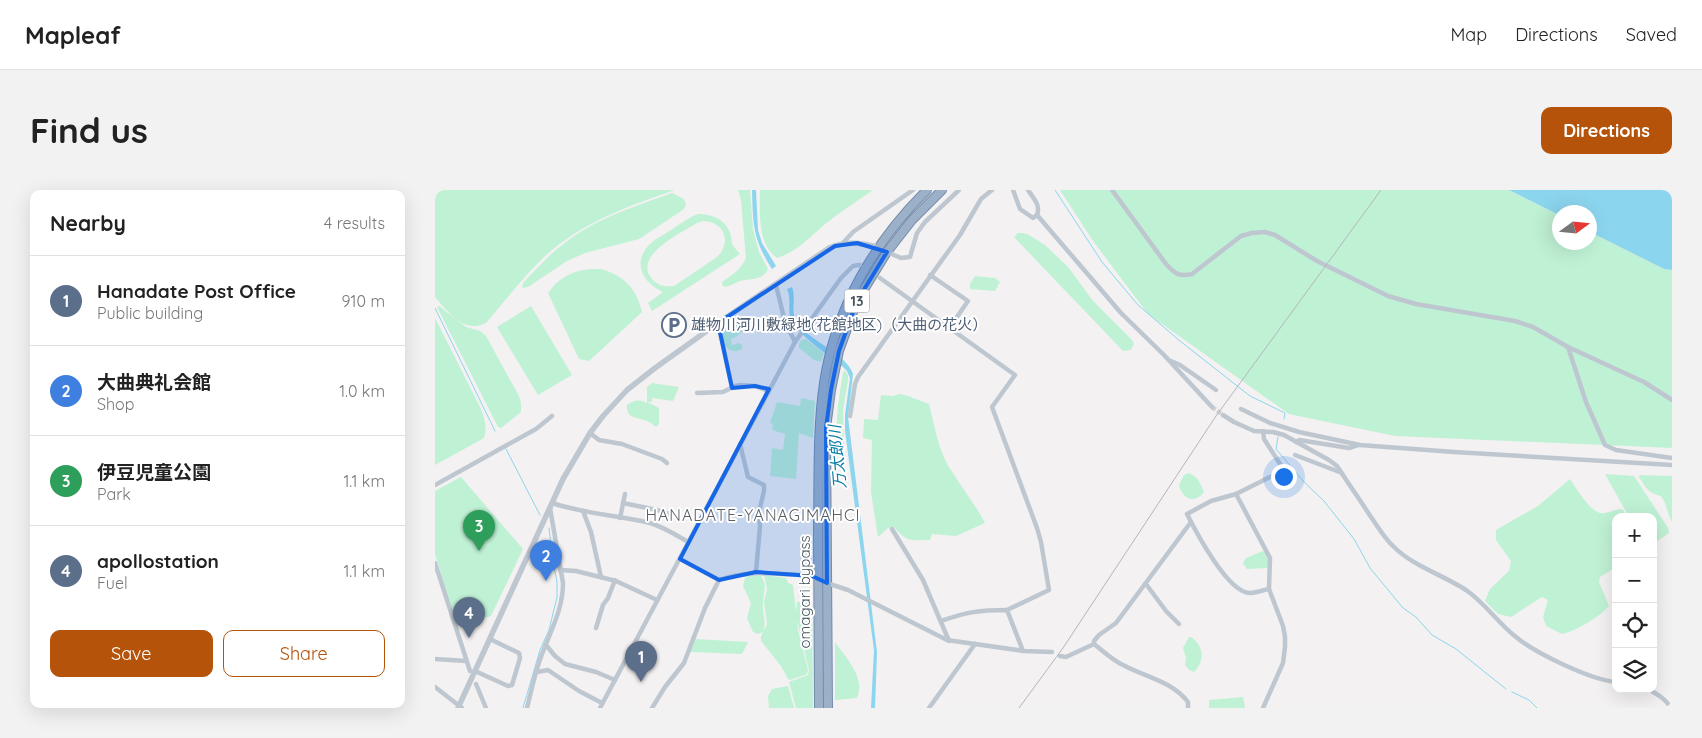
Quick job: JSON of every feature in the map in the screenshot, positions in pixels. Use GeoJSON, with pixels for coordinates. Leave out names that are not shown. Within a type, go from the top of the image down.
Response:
{"type":"FeatureCollection","features":[{"type":"Feature","properties":{"kind":"highway","name":"13"},"geometry":{"type":"LineString","coordinates":[[877,248],[927,190]]}},
{"type":"Feature","properties":{"kind":"highway","name":"13"},"geometry":{"type":"LineString","coordinates":[[887,252],[912,220],[942,190]]}},
{"type":"Feature","properties":{"kind":"highway","name":"omagari bypass"},"geometry":{"type":"LineString","coordinates":[[828,708],[826,428],[833,362],[853,289],[877,248]]}},
{"type":"Feature","properties":{"kind":"highway","name":"omagari bypass"},"geometry":{"type":"LineString","coordinates":[[835,351],[857,301],[887,252]]}},
{"type":"Feature","properties":{"kind":"highway","name":"omagari bypass"},"geometry":{"type":"LineString","coordinates":[[819,708],[819,444],[824,382],[833,362]]}},
{"type":"Feature","properties":{"kind":"street"},"geometry":{"type":"LineString","coordinates":[[843,243],[853,232],[913,190]]}},
{"type":"Feature","properties":{"kind":"street"},"geometry":{"type":"LineString","coordinates":[[435,687],[459,707],[473,671],[490,639],[563,479],[590,433],[627,390],[718,323],[829,248],[843,243],[857,243],[877,248],[901,258],[910,258],[917,232],[959,190]]}},
{"type":"Feature","properties":{"kind":"street"},"geometry":{"type":"LineString","coordinates":[[850,416],[855,384],[858,377],[959,235],[981,199],[992,190]]}},
{"type":"Feature","properties":{"kind":"street"},"geometry":{"type":"LineString","coordinates":[[1013,190],[1021,208],[1033,218],[1039,210],[1038,205],[1028,190]]}},
{"type":"Feature","properties":{"kind":"street"},"geometry":{"type":"LineString","coordinates":[[1111,190],[1166,264],[1176,274],[1183,276],[1192,274],[1241,236],[1265,232],[1275,235],[1317,261],[1388,296],[1416,304],[1515,321],[1533,327],[1644,382],[1672,400]]}},
{"type":"Feature","properties":{"kind":"street"},"geometry":{"type":"LineString","coordinates":[[1037,215],[1121,313],[1169,360],[1212,408]]}},
{"type":"Feature","properties":{"kind":"street"},"geometry":{"type":"LineString","coordinates":[[537,672],[548,670],[601,706],[796,340],[841,278],[853,266],[860,265]]}},
{"type":"Feature","properties":{"kind":"street"},"geometry":{"type":"LineString","coordinates":[[930,275],[968,301],[950,327]]}},
{"type":"Feature","properties":{"kind":"street"},"geometry":{"type":"LineString","coordinates":[[880,278],[1015,375],[992,407],[1035,521],[1041,542],[1049,590],[1007,610],[967,612],[941,621]]}},
{"type":"Feature","properties":{"kind":"street"},"geometry":{"type":"LineString","coordinates":[[776,285],[785,322],[796,340]]}},
{"type":"Feature","properties":{"kind":"street"},"geometry":{"type":"LineString","coordinates":[[718,323],[731,388]]}},
{"type":"Feature","properties":{"kind":"street"},"geometry":{"type":"LineString","coordinates":[[1568,346],[1586,402],[1605,445],[1616,450],[1672,458]]}},
{"type":"Feature","properties":{"kind":"street"},"geometry":{"type":"LineString","coordinates":[[1169,360],[1216,390]]}},
{"type":"Feature","properties":{"kind":"street"},"geometry":{"type":"LineString","coordinates":[[697,393],[723,392],[740,385],[755,386],[768,391]]}},
{"type":"Feature","properties":{"kind":"street"},"geometry":{"type":"LineString","coordinates":[[1241,409],[1270,423],[1299,432],[1360,445],[1672,465]]}},
{"type":"Feature","properties":{"kind":"street"},"geometry":{"type":"LineString","coordinates":[[1223,415],[1244,427],[1284,435],[1329,460],[1342,474],[1382,533],[1393,547],[1403,555],[1473,595],[1515,637],[1526,644],[1584,673],[1604,681],[1612,682]]}},
{"type":"Feature","properties":{"kind":"street"},"geometry":{"type":"LineString","coordinates":[[435,486],[536,429],[552,416]]}},
{"type":"Feature","properties":{"kind":"street"},"geometry":{"type":"LineString","coordinates":[[1263,431],[1264,439],[1284,470],[1236,494],[1211,501],[1187,514],[1224,576],[1243,591],[1249,593],[1269,588]]}},
{"type":"Feature","properties":{"kind":"street"},"geometry":{"type":"LineString","coordinates":[[590,433],[599,440],[622,444],[662,459],[667,463]]}},
{"type":"Feature","properties":{"kind":"street"},"geometry":{"type":"LineString","coordinates":[[1295,442],[1299,440],[1349,448],[1360,445]]}},
{"type":"Feature","properties":{"kind":"street"},"geometry":{"type":"LineString","coordinates":[[740,444],[748,477],[764,485],[759,512],[760,526],[756,572]]}},
{"type":"Feature","properties":{"kind":"street"},"geometry":{"type":"LineString","coordinates":[[1295,455],[1342,474]]}},
{"type":"Feature","properties":{"kind":"street"},"geometry":{"type":"LineString","coordinates":[[620,518],[625,494]]}},
{"type":"Feature","properties":{"kind":"street"},"geometry":{"type":"LineString","coordinates":[[1236,494],[1270,558],[1269,588],[1283,626],[1285,647],[1283,663],[1263,708]]}},
{"type":"Feature","properties":{"kind":"street"},"geometry":{"type":"LineString","coordinates":[[623,503],[675,516]]}},
{"type":"Feature","properties":{"kind":"street"},"geometry":{"type":"LineString","coordinates":[[551,505],[650,523],[664,528],[688,542]]}},
{"type":"Feature","properties":{"kind":"street"},"geometry":{"type":"LineString","coordinates":[[527,708],[546,645],[562,603],[563,583],[551,505]]}},
{"type":"Feature","properties":{"kind":"street"},"geometry":{"type":"LineString","coordinates":[[583,512],[591,532],[601,577]]}},
{"type":"Feature","properties":{"kind":"street"},"geometry":{"type":"LineString","coordinates":[[1060,656],[1066,657],[1094,644],[1099,635],[1116,623],[1191,522]]}},
{"type":"Feature","properties":{"kind":"street"},"geometry":{"type":"LineString","coordinates":[[892,528],[923,580],[949,641]]}},
{"type":"Feature","properties":{"kind":"street"},"geometry":{"type":"LineString","coordinates":[[680,559],[719,580]]}},
{"type":"Feature","properties":{"kind":"street"},"geometry":{"type":"LineString","coordinates":[[435,563],[466,661],[473,671],[508,686],[512,685],[520,658],[519,654],[490,639]]}},
{"type":"Feature","properties":{"kind":"street"},"geometry":{"type":"LineString","coordinates":[[561,570],[615,580],[657,600]]}},
{"type":"Feature","properties":{"kind":"street"},"geometry":{"type":"LineString","coordinates":[[652,708],[684,663],[705,608],[719,580],[734,575],[756,572],[812,576],[865,598],[949,641],[1023,651],[1052,652]]}},
{"type":"Feature","properties":{"kind":"street"},"geometry":{"type":"LineString","coordinates":[[595,628],[603,604],[608,598],[615,580]]}},
{"type":"Feature","properties":{"kind":"street"},"geometry":{"type":"LineString","coordinates":[[1146,584],[1166,611],[1179,624]]}},
{"type":"Feature","properties":{"kind":"street"},"geometry":{"type":"LineString","coordinates":[[1007,610],[1023,651]]}},
{"type":"Feature","properties":{"kind":"street"},"geometry":{"type":"LineString","coordinates":[[929,708],[975,644]]}},
{"type":"Feature","properties":{"kind":"street"},"geometry":{"type":"LineString","coordinates":[[1094,644],[1123,666],[1162,682],[1176,690],[1188,702],[1188,708]]}},
{"type":"Feature","properties":{"kind":"street"},"geometry":{"type":"LineString","coordinates":[[546,645],[565,664],[596,672],[615,680]]}},
{"type":"Feature","properties":{"kind":"street"},"geometry":{"type":"LineString","coordinates":[[435,659],[466,661]]}},
{"type":"Feature","properties":{"kind":"street"},"geometry":{"type":"LineString","coordinates":[[475,684],[486,708]]}},
{"type":"Feature","properties":{"kind":"street"},"geometry":{"type":"LineString","coordinates":[[1655,693],[1669,704],[1671,708]]}},
{"type":"Feature","properties":{"kind":"highlighted area"},"geometry":{"type":"Polygon","coordinates":[[[857,243],[887,252],[857,301],[839,351],[831,390],[826,428],[827,583],[812,576],[756,572],[719,580],[680,559],[769,389],[755,386],[732,388],[718,323],[835,246],[857,243]]]}},
{"type":"Feature","properties":{"kind":"green space"},"geometry":{"type":"Polygon","coordinates":[[[435,190],[675,190],[623,209],[573,234],[536,265],[486,323],[471,326],[457,320],[435,297],[435,190]]]}},
{"type":"Feature","properties":{"kind":"green space"},"geometry":{"type":"Polygon","coordinates":[[[738,190],[750,190],[753,229],[759,252],[768,269],[763,276],[740,281],[725,287],[722,285],[722,282],[739,269],[746,258],[741,200],[738,190]]]}},
{"type":"Feature","properties":{"kind":"green space"},"geometry":{"type":"Polygon","coordinates":[[[760,190],[873,190],[825,224],[797,248],[777,258],[766,245],[763,236],[760,217],[760,190]]]}},
{"type":"Feature","properties":{"kind":"green space"},"geometry":{"type":"Polygon","coordinates":[[[1060,190],[1509,190],[1552,212],[1552,250],[1597,250],[1597,236],[1664,269],[1672,270],[1672,448],[1395,436],[1289,414],[1148,314],[1093,241],[1060,190]]]}},
{"type":"Feature","properties":{"kind":"green space"},"geometry":{"type":"Polygon","coordinates":[[[672,193],[684,199],[686,205],[684,209],[639,239],[585,253],[567,261],[528,287],[523,288],[524,282],[544,261],[578,234],[617,213],[672,193]]]}},
{"type":"Feature","properties":{"kind":"green space"},"geometry":{"type":"Polygon","coordinates":[[[698,214],[709,215],[723,222],[729,230],[732,244],[740,254],[652,311],[648,303],[663,292],[650,284],[642,273],[641,260],[643,253],[653,241],[698,214]],[[703,221],[697,223],[670,239],[653,254],[648,262],[648,270],[654,281],[662,286],[674,286],[717,257],[722,251],[725,239],[721,229],[711,222],[703,221]]]}},
{"type":"Feature","properties":{"kind":"green space"},"geometry":{"type":"Polygon","coordinates":[[[1018,233],[1029,235],[1045,245],[1069,268],[1093,301],[1132,340],[1134,344],[1131,350],[1123,351],[1014,237],[1018,233]]]}},
{"type":"Feature","properties":{"kind":"green space"},"geometry":{"type":"Polygon","coordinates":[[[601,269],[617,275],[628,284],[633,290],[642,312],[589,361],[579,359],[548,293],[559,281],[571,274],[578,271],[601,269]]]}},
{"type":"Feature","properties":{"kind":"green space"},"geometry":{"type":"Polygon","coordinates":[[[975,276],[995,278],[1000,282],[995,291],[970,289],[970,284],[975,276]]]}},
{"type":"Feature","properties":{"kind":"green space"},"geometry":{"type":"Polygon","coordinates":[[[439,306],[466,327],[480,331],[486,336],[519,396],[521,412],[501,428],[498,427],[437,307],[439,306]]]}},
{"type":"Feature","properties":{"kind":"green space"},"geometry":{"type":"Polygon","coordinates":[[[531,306],[572,375],[538,395],[497,327],[531,306]]]}},
{"type":"Feature","properties":{"kind":"green space"},"geometry":{"type":"Polygon","coordinates":[[[435,318],[481,409],[485,434],[484,438],[435,465],[435,318]]]}},
{"type":"Feature","properties":{"kind":"green space"},"geometry":{"type":"Polygon","coordinates":[[[742,318],[744,325],[742,331],[738,336],[731,339],[732,345],[739,343],[742,345],[742,349],[733,351],[723,342],[723,333],[725,329],[742,318]]]}},
{"type":"Feature","properties":{"kind":"green space"},"geometry":{"type":"Polygon","coordinates":[[[806,339],[824,353],[821,362],[814,360],[799,348],[801,340],[806,339]]]}},
{"type":"Feature","properties":{"kind":"green space"},"geometry":{"type":"Polygon","coordinates":[[[845,371],[848,375],[848,380],[843,410],[844,447],[835,445],[838,405],[843,372],[845,371]]]}},
{"type":"Feature","properties":{"kind":"green space"},"geometry":{"type":"Polygon","coordinates":[[[652,383],[679,387],[673,401],[652,398],[652,402],[647,402],[647,387],[652,383]]]}},
{"type":"Feature","properties":{"kind":"green space"},"geometry":{"type":"Polygon","coordinates":[[[900,394],[929,404],[943,455],[985,523],[956,536],[932,534],[930,540],[906,538],[894,527],[888,528],[878,537],[871,492],[872,440],[863,438],[864,419],[878,420],[881,395],[893,396],[900,394]]]}},
{"type":"Feature","properties":{"kind":"green space"},"geometry":{"type":"Polygon","coordinates":[[[801,398],[815,401],[813,438],[799,433],[796,479],[770,476],[772,448],[783,450],[785,434],[772,430],[773,424],[770,423],[777,402],[800,406],[801,398]]]}},
{"type":"Feature","properties":{"kind":"green space"},"geometry":{"type":"Polygon","coordinates":[[[637,401],[647,402],[659,408],[659,424],[656,427],[647,421],[630,415],[628,412],[627,405],[630,403],[637,401]]]}},
{"type":"Feature","properties":{"kind":"green space"},"geometry":{"type":"Polygon","coordinates":[[[1189,473],[1197,479],[1204,492],[1192,499],[1183,493],[1179,485],[1184,475],[1189,473]]]}},
{"type":"Feature","properties":{"kind":"green space"},"geometry":{"type":"Polygon","coordinates":[[[1605,474],[1634,476],[1668,528],[1669,533],[1657,541],[1657,513],[1627,513],[1605,474]]]}},
{"type":"Feature","properties":{"kind":"green space"},"geometry":{"type":"Polygon","coordinates":[[[1640,475],[1672,476],[1672,522],[1661,496],[1648,490],[1639,477],[1640,475]]]}},
{"type":"Feature","properties":{"kind":"green space"},"geometry":{"type":"Polygon","coordinates":[[[461,477],[523,549],[491,616],[457,626],[435,554],[435,491],[461,477]]]}},
{"type":"Feature","properties":{"kind":"green space"},"geometry":{"type":"Polygon","coordinates":[[[1570,479],[1583,498],[1596,511],[1602,513],[1620,509],[1625,513],[1612,513],[1612,570],[1600,577],[1599,582],[1609,606],[1587,623],[1575,630],[1562,634],[1546,626],[1543,617],[1548,600],[1542,597],[1511,617],[1498,614],[1485,601],[1490,589],[1509,571],[1511,561],[1496,540],[1496,530],[1538,506],[1570,479]]]}},
{"type":"Feature","properties":{"kind":"green space"},"geometry":{"type":"Polygon","coordinates":[[[1263,551],[1266,553],[1270,564],[1267,568],[1247,569],[1243,563],[1246,558],[1263,551]]]}},
{"type":"Feature","properties":{"kind":"green space"},"geometry":{"type":"Polygon","coordinates":[[[764,575],[786,578],[788,583],[793,585],[796,612],[797,602],[812,601],[813,708],[796,708],[789,682],[808,675],[809,670],[797,620],[808,670],[807,674],[788,679],[781,666],[761,641],[761,636],[767,624],[764,602],[767,589],[764,575]]]}},
{"type":"Feature","properties":{"kind":"green space"},"geometry":{"type":"Polygon","coordinates":[[[761,576],[765,589],[763,599],[764,628],[763,632],[758,634],[753,632],[747,618],[751,603],[743,586],[745,578],[761,576]]]}},
{"type":"Feature","properties":{"kind":"green space"},"geometry":{"type":"Polygon","coordinates":[[[1189,637],[1201,649],[1200,663],[1194,672],[1185,665],[1186,658],[1183,648],[1189,637]]]}},
{"type":"Feature","properties":{"kind":"green space"},"geometry":{"type":"Polygon","coordinates":[[[695,639],[748,642],[742,654],[691,652],[690,650],[695,639]]]}},
{"type":"Feature","properties":{"kind":"green space"},"geometry":{"type":"Polygon","coordinates":[[[835,642],[857,676],[859,691],[857,698],[835,700],[835,642]]]}},
{"type":"Feature","properties":{"kind":"green space"},"geometry":{"type":"Polygon","coordinates":[[[788,686],[794,708],[769,708],[768,696],[772,689],[788,686]]]}},
{"type":"Feature","properties":{"kind":"green space"},"geometry":{"type":"Polygon","coordinates":[[[1243,697],[1245,708],[1209,708],[1209,700],[1243,697]]]}},
{"type":"Feature","properties":{"kind":"water"},"geometry":{"type":"Polygon","coordinates":[[[752,190],[756,190],[758,230],[762,243],[776,266],[772,269],[761,249],[755,231],[752,190]]]}},
{"type":"Feature","properties":{"kind":"water"},"geometry":{"type":"Polygon","coordinates":[[[1509,190],[1672,190],[1672,270],[1664,269],[1597,236],[1597,205],[1552,205],[1552,212],[1509,190]]]}},
{"type":"Feature","properties":{"kind":"water"},"geometry":{"type":"Polygon","coordinates":[[[792,287],[794,297],[793,310],[798,324],[843,360],[853,374],[848,417],[877,652],[875,708],[871,708],[874,650],[845,431],[845,415],[850,378],[843,367],[807,339],[791,320],[787,289],[792,287]]]}},
{"type":"Feature","properties":{"kind":"waterway"},"geometry":{"type":"LineString","coordinates":[[1055,190],[1102,262],[1138,305],[1250,396],[1285,413],[1284,419]]}},
{"type":"Feature","properties":{"kind":"waterway"},"geometry":{"type":"LineString","coordinates":[[435,308],[495,431]]}},
{"type":"Feature","properties":{"kind":"waterway"},"geometry":{"type":"LineString","coordinates":[[1278,437],[1276,449],[1304,482],[1324,501],[1354,539],[1370,568],[1403,608],[1416,617],[1432,635],[1456,649],[1506,689]]}},
{"type":"Feature","properties":{"kind":"waterway"},"geometry":{"type":"LineString","coordinates":[[506,449],[540,515]]}},
{"type":"Feature","properties":{"kind":"waterway"},"geometry":{"type":"LineString","coordinates":[[523,708],[540,650],[549,630],[557,597],[557,582],[549,528]]}},
{"type":"Feature","properties":{"kind":"waterway"},"geometry":{"type":"LineString","coordinates":[[1512,692],[1529,700],[1537,708]]}},
{"type":"Feature","properties":{"kind":"tunnel"},"geometry":{"type":"LineString","coordinates":[[1212,407],[1223,415]]}},
{"type":"Feature","properties":{"kind":"railway"},"geometry":{"type":"LineString","coordinates":[[1019,708],[1063,648],[1216,416],[1381,190]]}},
{"type":"Feature","properties":{"kind":"place","name":"雄物川河川敷緑地(花館地区)（大曲の花火）"},"geometry":{"type":"Point","coordinates":[674,325]}},
{"type":"Feature","properties":{"kind":"place","name":"伊豆児童公園"},"geometry":{"type":"Point","coordinates":[479,551]}},
{"type":"Feature","properties":{"kind":"place","name":"大曲典礼会館"},"geometry":{"type":"Point","coordinates":[546,581]}},
{"type":"Feature","properties":{"kind":"place","name":"apollostation"},"geometry":{"type":"Point","coordinates":[469,638]}},
{"type":"Feature","properties":{"kind":"place","name":"Hanadate Post Office"},"geometry":{"type":"Point","coordinates":[641,682]}},
{"type":"Feature","properties":{"kind":"district","name":"HANADATE-YANAGIMAHCI"},"geometry":{"type":"Point","coordinates":[753,515]}},
{"type":"Feature","properties":{"kind":"water label","name":"万太郎川"},"geometry":{"type":"Point","coordinates":[837,457]}}]}
